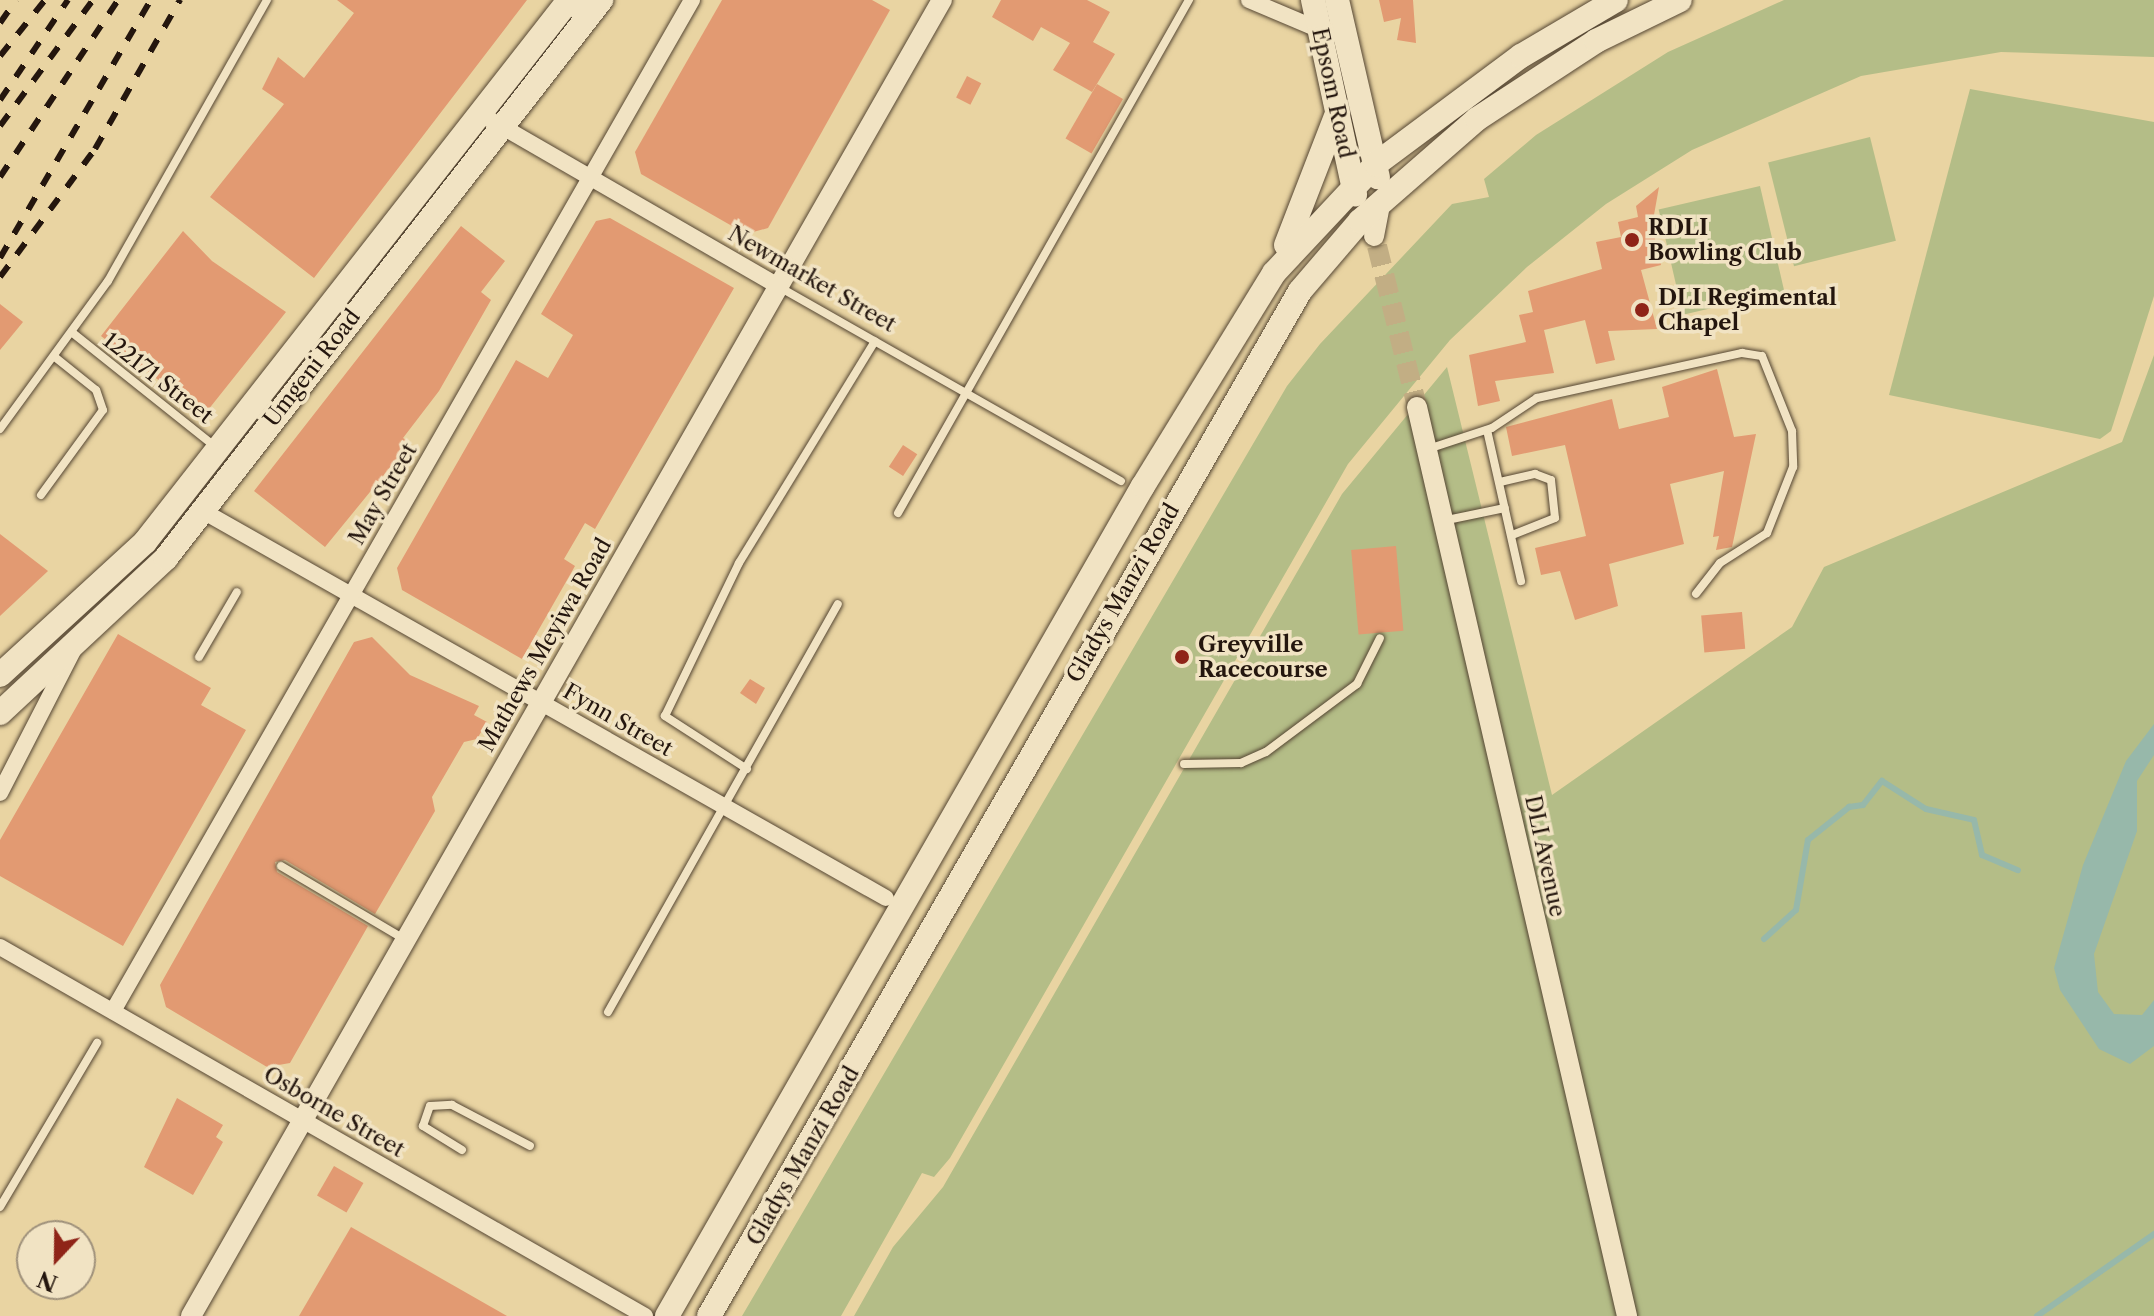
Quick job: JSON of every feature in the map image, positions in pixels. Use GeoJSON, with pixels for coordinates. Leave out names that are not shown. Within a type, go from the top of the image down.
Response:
{"type":"FeatureCollection","features":[{"type":"Feature","properties":{"kind":"main road"},"geometry":{"type":"LineString","coordinates":[[569,0],[595,8]]}},
{"type":"Feature","properties":{"kind":"main road","name":"Umgeni Road"},"geometry":{"type":"LineString","coordinates":[[544,53],[569,0]]}},
{"type":"Feature","properties":{"kind":"main road","name":"Epsom Road"},"geometry":{"type":"LineString","coordinates":[[1313,0],[1353,185],[1370,234]]}},
{"type":"Feature","properties":{"kind":"main road","name":"Epsom Road"},"geometry":{"type":"LineString","coordinates":[[1337,0],[1376,164],[1381,201]]}},
{"type":"Feature","properties":{"kind":"main road","name":"Gladys Manzi Road"},"geometry":{"type":"LineString","coordinates":[[667,1316],[894,904],[1132,483],[1274,273],[1353,185],[1376,164],[1521,56],[1616,0]]}},
{"type":"Feature","properties":{"kind":"main road","name":"Gladys Manzi Road"},"geometry":{"type":"LineString","coordinates":[[709,1316],[934,928],[1269,336],[1370,234],[1381,201],[1541,74],[1680,0]]}},
{"type":"Feature","properties":{"kind":"main road","name":"Umgeni Road"},"geometry":{"type":"LineString","coordinates":[[0,713],[134,594],[201,510],[544,53],[595,8]]}},
{"type":"Feature","properties":{"kind":"main road"},"geometry":{"type":"LineString","coordinates":[[1274,273],[1337,110]]}},
{"type":"Feature","properties":{"kind":"main road","name":"Umgeni Road"},"geometry":{"type":"LineString","coordinates":[[0,675],[121,569],[491,121]]}},
{"type":"Feature","properties":{"kind":"main road"},"geometry":{"type":"LineString","coordinates":[[1132,483],[1174,503]]}},
{"type":"Feature","properties":{"kind":"main road"},"geometry":{"type":"LineString","coordinates":[[894,904],[934,928]]}},
{"type":"Feature","properties":{"kind":"street","name":"May Street"},"geometry":{"type":"LineString","coordinates":[[113,1011],[692,0]]}},
{"type":"Feature","properties":{"kind":"street","name":"Mathews Meyiwa Road"},"geometry":{"type":"LineString","coordinates":[[191,1316],[942,0]]}},
{"type":"Feature","properties":{"kind":"street"},"geometry":{"type":"LineString","coordinates":[[1249,0],[1320,30]]}},
{"type":"Feature","properties":{"kind":"street","name":"Newmarket Street"},"geometry":{"type":"LineString","coordinates":[[491,121],[778,286]]}},
{"type":"Feature","properties":{"kind":"street","name":"DLI Avenue"},"geometry":{"type":"LineString","coordinates":[[1417,407],[1447,520],[1627,1316]]}},
{"type":"Feature","properties":{"kind":"street","name":"Fynn Street"},"geometry":{"type":"LineString","coordinates":[[201,510],[894,904]]}},
{"type":"Feature","properties":{"kind":"street"},"geometry":{"type":"LineString","coordinates":[[0,793],[76,646]]}},
{"type":"Feature","properties":{"kind":"street","name":"Osborne Street"},"geometry":{"type":"LineString","coordinates":[[0,947],[645,1316]]}},
{"type":"Feature","properties":{"kind":"lane"},"geometry":{"type":"LineString","coordinates":[[0,429],[74,334],[267,0]]}},
{"type":"Feature","properties":{"kind":"lane"},"geometry":{"type":"LineString","coordinates":[[898,513],[1189,0]]}},
{"type":"Feature","properties":{"kind":"lane","name":"Newmarket Street"},"geometry":{"type":"LineString","coordinates":[[778,286],[1132,483]]}},
{"type":"Feature","properties":{"kind":"lane","name":"122171 Street"},"geometry":{"type":"LineString","coordinates":[[74,334],[219,450]]}},
{"type":"Feature","properties":{"kind":"lane"},"geometry":{"type":"LineString","coordinates":[[747,769],[665,716],[739,563],[875,341]]}},
{"type":"Feature","properties":{"kind":"lane"},"geometry":{"type":"LineString","coordinates":[[1428,449],[1487,430],[1537,398],[1742,353],[1762,356],[1792,431],[1793,467],[1767,533],[1720,563],[1696,594]]}},
{"type":"Feature","properties":{"kind":"lane"},"geometry":{"type":"LineString","coordinates":[[41,495],[103,410],[96,390],[56,358]]}},
{"type":"Feature","properties":{"kind":"lane"},"geometry":{"type":"LineString","coordinates":[[1487,430],[1521,581]]}},
{"type":"Feature","properties":{"kind":"lane"},"geometry":{"type":"LineString","coordinates":[[1500,482],[1535,474],[1551,480],[1555,518],[1512,535]]}},
{"type":"Feature","properties":{"kind":"lane"},"geometry":{"type":"LineString","coordinates":[[1447,520],[1505,508]]}},
{"type":"Feature","properties":{"kind":"lane"},"geometry":{"type":"LineString","coordinates":[[199,657],[237,592]]}},
{"type":"Feature","properties":{"kind":"lane"},"geometry":{"type":"LineString","coordinates":[[608,1012],[838,604]]}},
{"type":"Feature","properties":{"kind":"lane"},"geometry":{"type":"LineString","coordinates":[[1184,764],[1241,763],[1279,743],[1357,684],[1380,638]]}},
{"type":"Feature","properties":{"kind":"lane"},"geometry":{"type":"LineString","coordinates":[[281,866],[405,940]]}},
{"type":"Feature","properties":{"kind":"lane"},"geometry":{"type":"LineString","coordinates":[[0,1207],[97,1043]]}},
{"type":"Feature","properties":{"kind":"lane"},"geometry":{"type":"LineString","coordinates":[[462,1150],[423,1126],[430,1106],[452,1105],[530,1146]]}},
{"type":"Feature","properties":{"kind":"green space","name":"Greyville Racecourse"},"geometry":{"type":"Polygon","coordinates":[[[1784,0],[2154,0],[2154,57],[2001,52],[1861,76],[1692,150],[1606,204],[1527,267],[1450,340],[1348,464],[950,1158],[934,1177],[922,1173],[841,1316],[742,1316],[1287,386],[1320,344],[1452,204],[1489,197],[1484,179],[1536,135],[1668,52],[1784,0]]]}},
{"type":"Feature","properties":{"kind":"green space"},"geometry":{"type":"Polygon","coordinates":[[[1970,89],[2154,122],[2154,296],[2111,431],[2100,439],[1889,395],[1970,89]]]}},
{"type":"Feature","properties":{"kind":"green space"},"geometry":{"type":"Polygon","coordinates":[[[1870,137],[1896,241],[1794,266],[1768,162],[1870,137]]]}},
{"type":"Feature","properties":{"kind":"green space"},"geometry":{"type":"Polygon","coordinates":[[[1760,186],[1784,291],[1683,315],[1659,209],[1760,186]]]}},
{"type":"Feature","properties":{"kind":"green space"},"geometry":{"type":"Polygon","coordinates":[[[2154,355],[2154,1316],[854,1316],[893,1247],[943,1187],[1342,494],[1447,367],[1552,795],[1792,627],[1824,567],[2122,442],[2154,355]]]}},
{"type":"Feature","properties":{"kind":"shaded area"},"geometry":{"type":"Polygon","coordinates":[[[2154,724],[2154,755],[2137,781],[2137,831],[2094,954],[2098,992],[2114,1014],[2142,1015],[2154,1000],[2154,1046],[2130,1064],[2099,1049],[2060,990],[2054,968],[2083,865],[2126,761],[2154,724]]]}},
{"type":"Feature","properties":{"kind":"building"},"geometry":{"type":"Polygon","coordinates":[[[337,0],[527,0],[314,278],[210,197],[284,104],[262,89],[278,57],[304,78],[354,13],[337,0]]]}},
{"type":"Feature","properties":{"kind":"building"},"geometry":{"type":"Polygon","coordinates":[[[722,0],[872,0],[890,10],[768,228],[746,234],[641,174],[635,152],[722,0]]]}},
{"type":"Feature","properties":{"kind":"building"},"geometry":{"type":"Polygon","coordinates":[[[1001,0],[1087,0],[1110,12],[1093,42],[1115,54],[1092,92],[1053,70],[1070,43],[1041,27],[1033,41],[992,17],[1001,0]]]}},
{"type":"Feature","properties":{"kind":"building"},"geometry":{"type":"Polygon","coordinates":[[[1379,0],[1413,0],[1416,43],[1397,40],[1401,18],[1384,22],[1379,0]]]}},
{"type":"Feature","properties":{"kind":"building"},"geometry":{"type":"Polygon","coordinates":[[[967,76],[981,83],[970,105],[956,97],[967,76]]]}},
{"type":"Feature","properties":{"kind":"building"},"geometry":{"type":"Polygon","coordinates":[[[1097,84],[1123,99],[1091,154],[1066,139],[1097,84]]]}},
{"type":"Feature","properties":{"kind":"building"},"geometry":{"type":"Polygon","coordinates":[[[1659,187],[1652,226],[1661,265],[1641,270],[1657,329],[1608,331],[1615,360],[1596,364],[1585,320],[1544,330],[1554,373],[1495,381],[1500,401],[1478,406],[1469,355],[1526,342],[1519,315],[1533,312],[1528,291],[1602,269],[1596,242],[1621,237],[1618,222],[1638,217],[1636,206],[1659,187]]]}},
{"type":"Feature","properties":{"kind":"building"},"geometry":{"type":"Polygon","coordinates":[[[610,218],[734,288],[595,529],[585,523],[564,559],[575,566],[522,659],[402,590],[397,568],[516,360],[548,378],[573,335],[541,314],[596,221],[610,218]]]}},
{"type":"Feature","properties":{"kind":"building"},"geometry":{"type":"Polygon","coordinates":[[[461,226],[505,261],[481,292],[491,300],[439,391],[403,438],[410,443],[325,547],[254,491],[461,226]]]}},
{"type":"Feature","properties":{"kind":"building"},"geometry":{"type":"Polygon","coordinates":[[[183,231],[212,261],[286,312],[204,415],[101,336],[183,231]]]}},
{"type":"Feature","properties":{"kind":"building"},"geometry":{"type":"Polygon","coordinates":[[[0,304],[23,322],[0,350],[0,304]]]}},
{"type":"Feature","properties":{"kind":"building"},"geometry":{"type":"Polygon","coordinates":[[[1717,369],[1734,437],[1756,434],[1732,547],[1716,550],[1719,536],[1713,537],[1724,471],[1670,484],[1684,544],[1609,564],[1618,606],[1575,620],[1560,571],[1541,575],[1535,548],[1586,536],[1565,445],[1512,456],[1506,427],[1612,399],[1619,429],[1669,417],[1662,387],[1717,369]]]}},
{"type":"Feature","properties":{"kind":"building"},"geometry":{"type":"Polygon","coordinates":[[[903,445],[917,454],[903,476],[889,467],[903,445]]]}},
{"type":"Feature","properties":{"kind":"building"},"geometry":{"type":"Polygon","coordinates":[[[0,534],[48,571],[0,616],[0,534]]]}},
{"type":"Feature","properties":{"kind":"building"},"geometry":{"type":"Polygon","coordinates":[[[1396,546],[1403,631],[1359,635],[1351,550],[1396,546]]]}},
{"type":"Feature","properties":{"kind":"building"},"geometry":{"type":"Polygon","coordinates":[[[1742,612],[1745,649],[1704,652],[1701,616],[1742,612]]]}},
{"type":"Feature","properties":{"kind":"building"},"geometry":{"type":"Polygon","coordinates":[[[118,634],[211,688],[201,705],[246,730],[123,946],[0,876],[0,840],[118,634]]]}},
{"type":"Feature","properties":{"kind":"building"},"geometry":{"type":"Polygon","coordinates":[[[372,637],[410,675],[479,706],[474,715],[487,722],[477,739],[464,742],[432,797],[435,811],[375,914],[285,860],[275,862],[277,872],[368,926],[290,1063],[267,1067],[166,1007],[160,985],[354,642],[372,637]]]}},
{"type":"Feature","properties":{"kind":"building"},"geometry":{"type":"Polygon","coordinates":[[[750,679],[765,688],[756,704],[740,693],[750,679]]]}},
{"type":"Feature","properties":{"kind":"building"},"geometry":{"type":"Polygon","coordinates":[[[177,1098],[223,1125],[216,1137],[223,1142],[193,1195],[144,1167],[177,1098]]]}},
{"type":"Feature","properties":{"kind":"building"},"geometry":{"type":"Polygon","coordinates":[[[334,1166],[363,1183],[346,1212],[317,1195],[334,1166]]]}},
{"type":"Feature","properties":{"kind":"building"},"geometry":{"type":"Polygon","coordinates":[[[351,1227],[507,1316],[299,1316],[351,1227]]]}},
{"type":"Feature","properties":{"kind":"waterway"},"geometry":{"type":"LineString","coordinates":[[1764,939],[1796,910],[1808,840],[1849,807],[1863,805],[1882,781],[1926,809],[1974,820],[1982,855],[2018,870]]}},
{"type":"Feature","properties":{"kind":"waterway"},"geometry":{"type":"LineString","coordinates":[[2037,1316],[2154,1234]]}},
{"type":"Feature","properties":{"kind":"tunnel"},"geometry":{"type":"LineString","coordinates":[[1377,246],[1417,407]]}},
{"type":"Feature","properties":{"kind":"railway"},"geometry":{"type":"LineString","coordinates":[[0,23],[16,0]]}},
{"type":"Feature","properties":{"kind":"railway"},"geometry":{"type":"LineString","coordinates":[[0,56],[45,0]]}},
{"type":"Feature","properties":{"kind":"railway"},"geometry":{"type":"LineString","coordinates":[[0,100],[68,0]]}},
{"type":"Feature","properties":{"kind":"railway"},"geometry":{"type":"LineString","coordinates":[[0,126],[93,0]]}},
{"type":"Feature","properties":{"kind":"railway"},"geometry":{"type":"LineString","coordinates":[[0,177],[118,0]]}},
{"type":"Feature","properties":{"kind":"railway"},"geometry":{"type":"LineString","coordinates":[[0,258],[151,0]]}},
{"type":"Feature","properties":{"kind":"railway"},"geometry":{"type":"LineString","coordinates":[[0,277],[95,149],[180,0]]}},
{"type":"Feature","properties":{"kind":"place","name":"RDLI Bowling Club"},"geometry":{"type":"Point","coordinates":[1632,240]}},
{"type":"Feature","properties":{"kind":"place","name":"DLI Regimental Chapel"},"geometry":{"type":"Point","coordinates":[1642,310]}},
{"type":"Feature","properties":{"kind":"place","name":"Greyville Racecourse"},"geometry":{"type":"Point","coordinates":[1182,657]}}]}
